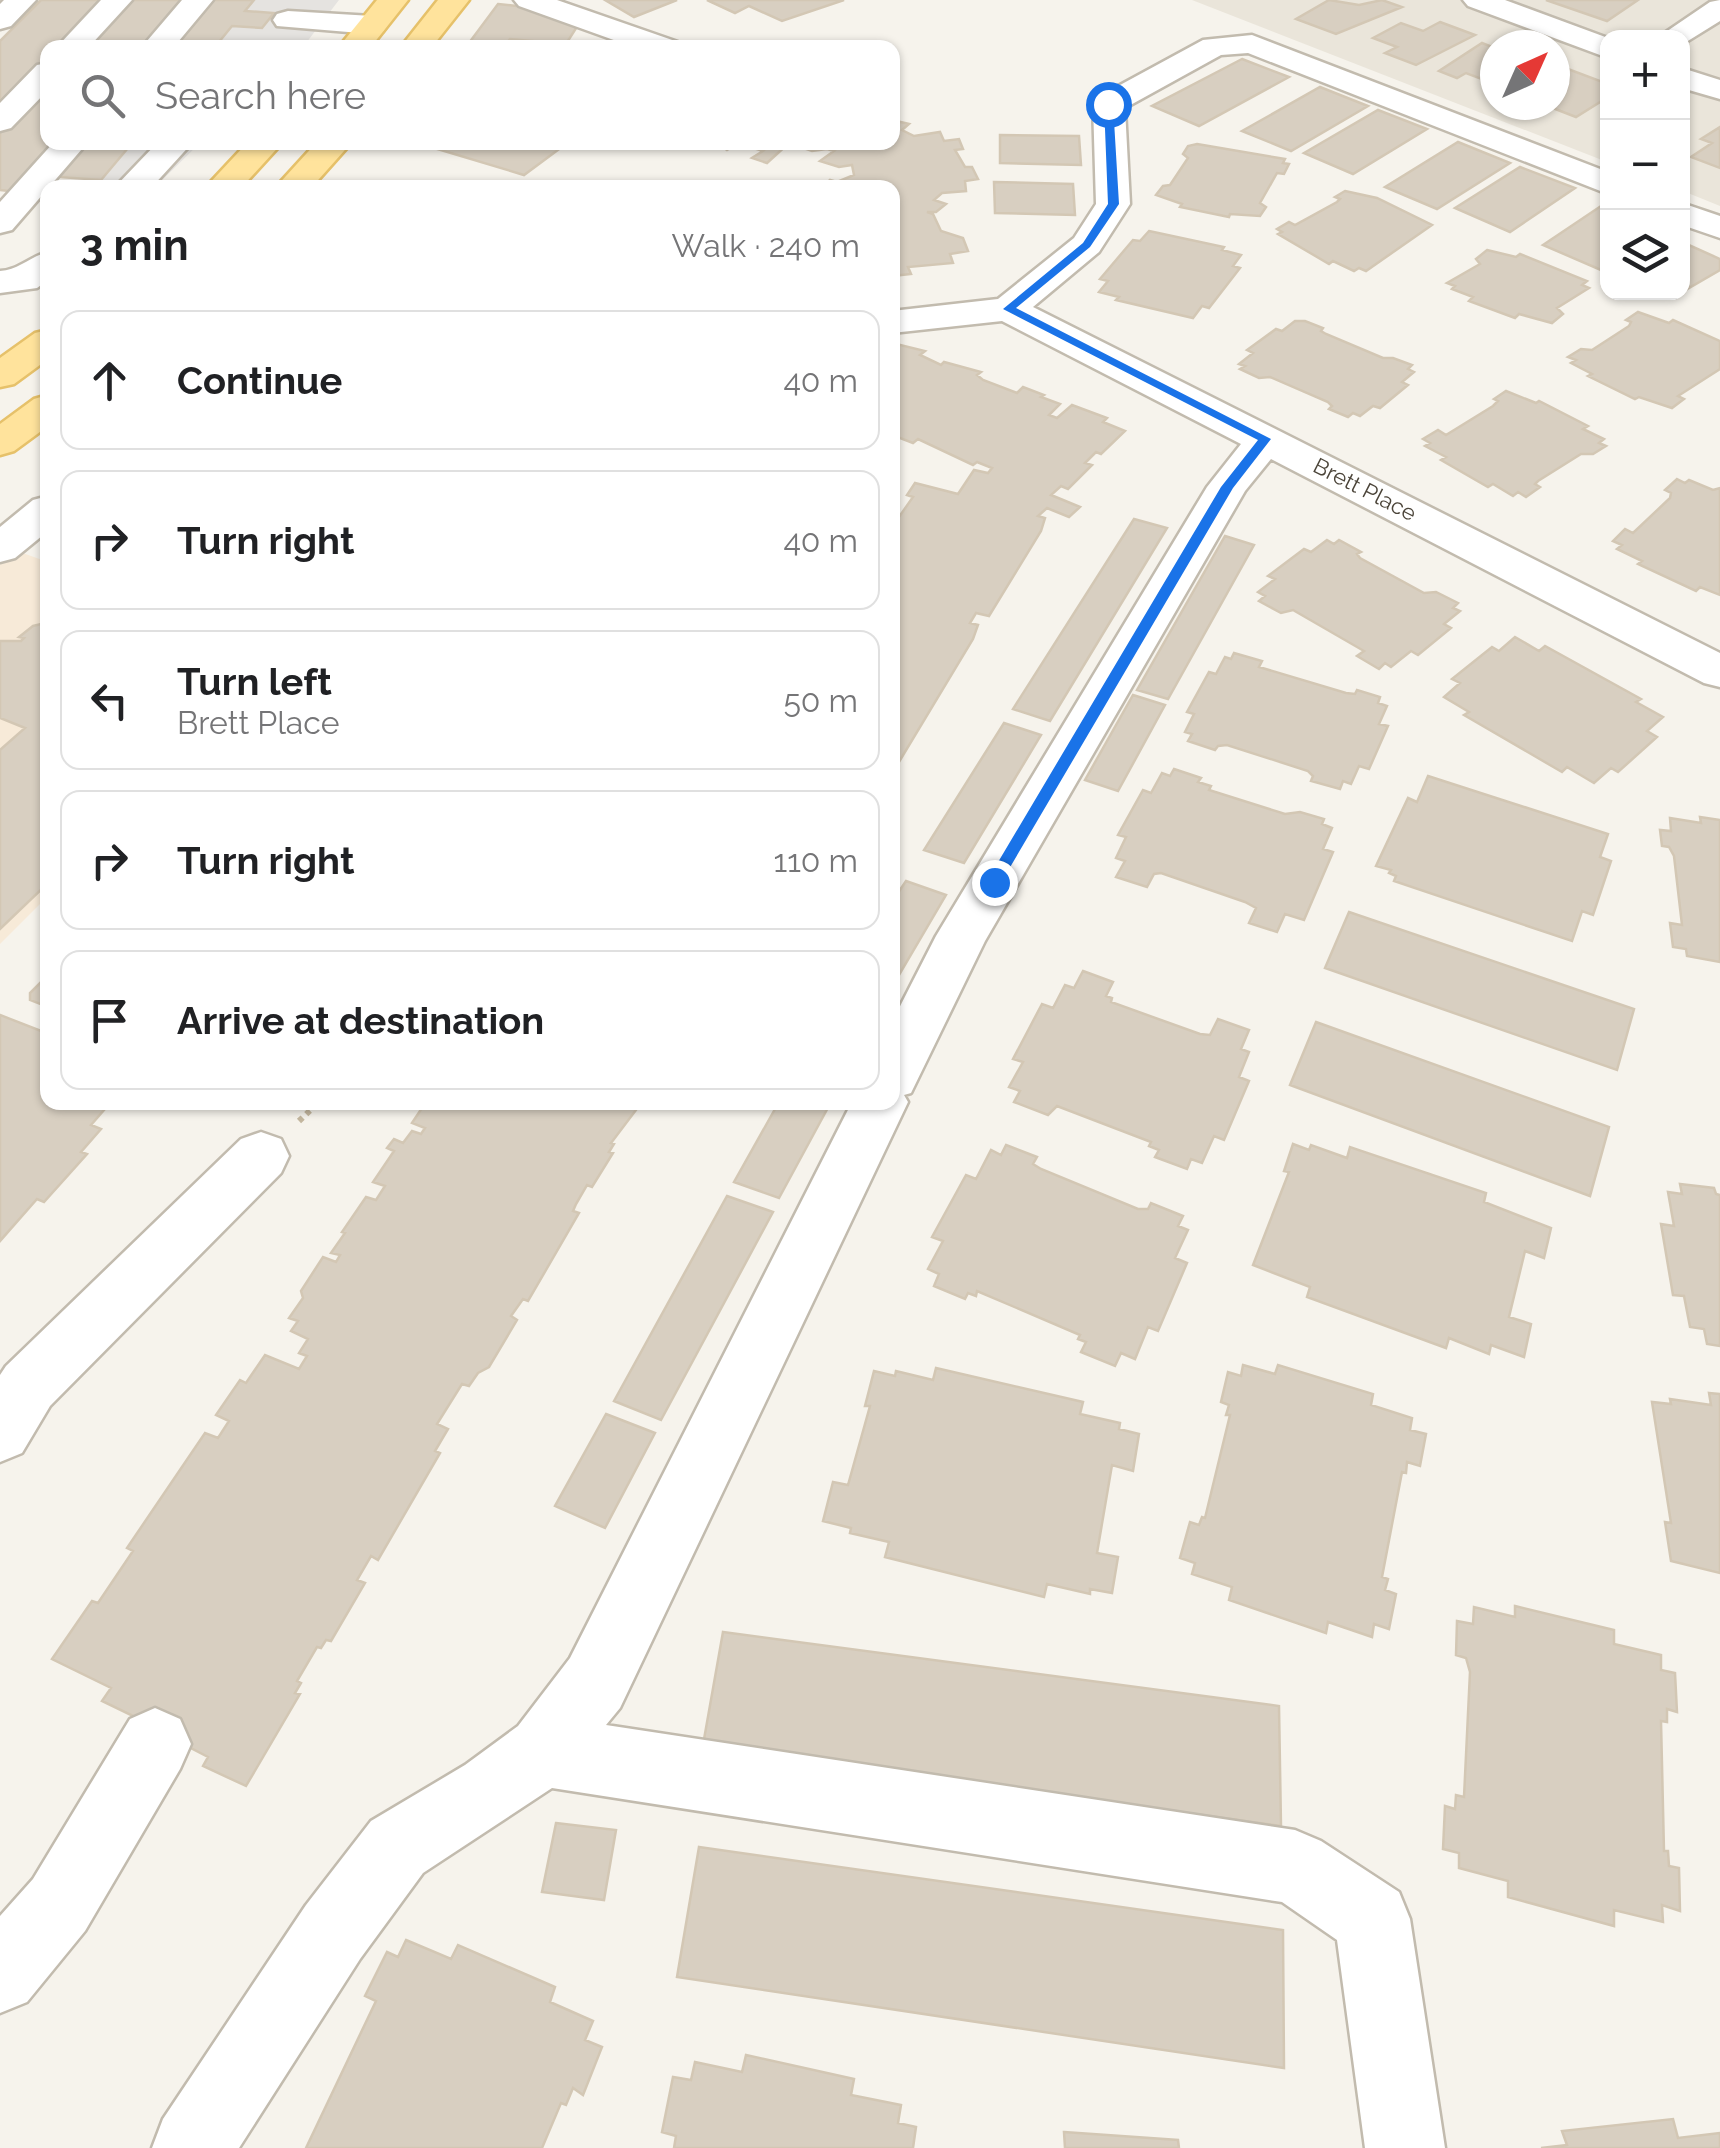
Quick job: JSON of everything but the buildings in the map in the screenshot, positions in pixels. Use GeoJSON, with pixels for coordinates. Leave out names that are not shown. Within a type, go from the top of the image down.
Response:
{"type":"FeatureCollection","features":[{"type":"Feature","properties":{"kind":"main road"},"geometry":{"type":"LineString","coordinates":[[363,36],[393,0]]}},
{"type":"Feature","properties":{"kind":"main road"},"geometry":{"type":"LineString","coordinates":[[423,40],[454,0]]}},
{"type":"Feature","properties":{"kind":"main road"},"geometry":{"type":"LineString","coordinates":[[230,180],[259,150]]}},
{"type":"Feature","properties":{"kind":"main road"},"geometry":{"type":"LineString","coordinates":[[300,180],[328,150]]}},
{"type":"Feature","properties":{"kind":"main road"},"geometry":{"type":"LineString","coordinates":[[0,376],[40,347]]}},
{"type":"Feature","properties":{"kind":"main road"},"geometry":{"type":"LineString","coordinates":[[0,443],[40,413]]}},
{"type":"Feature","properties":{"kind":"street"},"geometry":{"type":"LineString","coordinates":[[0,20],[21,0]]}},
{"type":"Feature","properties":{"kind":"street"},"geometry":{"type":"LineString","coordinates":[[79,40],[117,0]]}},
{"type":"Feature","properties":{"kind":"street"},"geometry":{"type":"LineString","coordinates":[[163,40],[198,0]]}},
{"type":"Feature","properties":{"kind":"street"},"geometry":{"type":"LineString","coordinates":[[529,0],[644,40]]}},
{"type":"Feature","properties":{"kind":"street"},"geometry":{"type":"LineString","coordinates":[[1478,0],[1600,46]]}},
{"type":"Feature","properties":{"kind":"street"},"geometry":{"type":"LineString","coordinates":[[1685,30],[1720,8]]}},
{"type":"Feature","properties":{"kind":"street"},"geometry":{"type":"LineString","coordinates":[[270,40],[296,10],[363,36]]}},
{"type":"Feature","properties":{"kind":"street"},"geometry":{"type":"LineString","coordinates":[[900,321],[1008,309],[1086,245],[1114,204],[1108,104],[1214,46],[1252,44],[1600,181]]}},
{"type":"Feature","properties":{"kind":"street"},"geometry":{"type":"LineString","coordinates":[[16,59],[40,60]]}},
{"type":"Feature","properties":{"kind":"street"},"geometry":{"type":"LineString","coordinates":[[1690,79],[1720,90]]}},
{"type":"Feature","properties":{"kind":"street"},"geometry":{"type":"LineString","coordinates":[[0,121],[40,80]]}},
{"type":"Feature","properties":{"kind":"street"},"geometry":{"type":"LineString","coordinates":[[0,222],[65,150]]}},
{"type":"Feature","properties":{"kind":"street"},"geometry":{"type":"LineString","coordinates":[[139,180],[169,150]]}},
{"type":"Feature","properties":{"kind":"street"},"geometry":{"type":"LineString","coordinates":[[1690,217],[1720,228]]}},
{"type":"Feature","properties":{"kind":"street"},"geometry":{"type":"LineString","coordinates":[[0,282],[24,280],[40,269]]}},
{"type":"Feature","properties":{"kind":"street","name":"Brett Place"},"geometry":{"type":"LineString","coordinates":[[1008,309],[1720,672]]}},
{"type":"Feature","properties":{"kind":"street"},"geometry":{"type":"LineString","coordinates":[[900,1061],[962,936],[1227,487],[1266,439]]}},
{"type":"Feature","properties":{"kind":"street"},"geometry":{"type":"LineString","coordinates":[[192,2148],[333,1932],[397,1846],[490,1790],[544,1751],[595,1683],[876,1110]]}},
{"type":"Feature","properties":{"kind":"street"},"geometry":{"type":"LineString","coordinates":[[0,1432],[28,1386],[261,1156]]}},
{"type":"Feature","properties":{"kind":"street"},"geometry":{"type":"LineString","coordinates":[[0,1975],[59,1905],[155,1744]]}},
{"type":"Feature","properties":{"kind":"street"},"geometry":{"type":"LineString","coordinates":[[544,1751],[1295,1867],[1372,1919],[1405,2148]]}},
{"type":"Feature","properties":{"kind":"shaded area"},"geometry":{"type":"Polygon","coordinates":[[[254,0],[339,0],[308,40],[221,40],[232,26],[273,13],[245,11],[254,0]]]}},
{"type":"Feature","properties":{"kind":"shaded area"},"geometry":{"type":"Polygon","coordinates":[[[1192,0],[1720,0],[1720,206],[1690,194],[1690,30],[1600,30],[1600,159],[1499,120],[1570,120],[1570,30],[1480,30],[1480,112],[1192,0]]]}},
{"type":"Feature","properties":{"kind":"shaded area"},"geometry":{"type":"Polygon","coordinates":[[[127,150],[193,150],[162,180],[102,180],[127,150]]]}},
{"type":"Feature","properties":{"kind":"shaded area"},"geometry":{"type":"Polygon","coordinates":[[[0,545],[40,559],[40,904],[0,944],[0,545]]]}},
{"type":"Feature","properties":{"kind":"route"},"geometry":{"type":"LineString","coordinates":[[994,882],[1227,487],[1266,439],[1008,309],[1086,245],[1114,204],[1108,104]]}}]}
